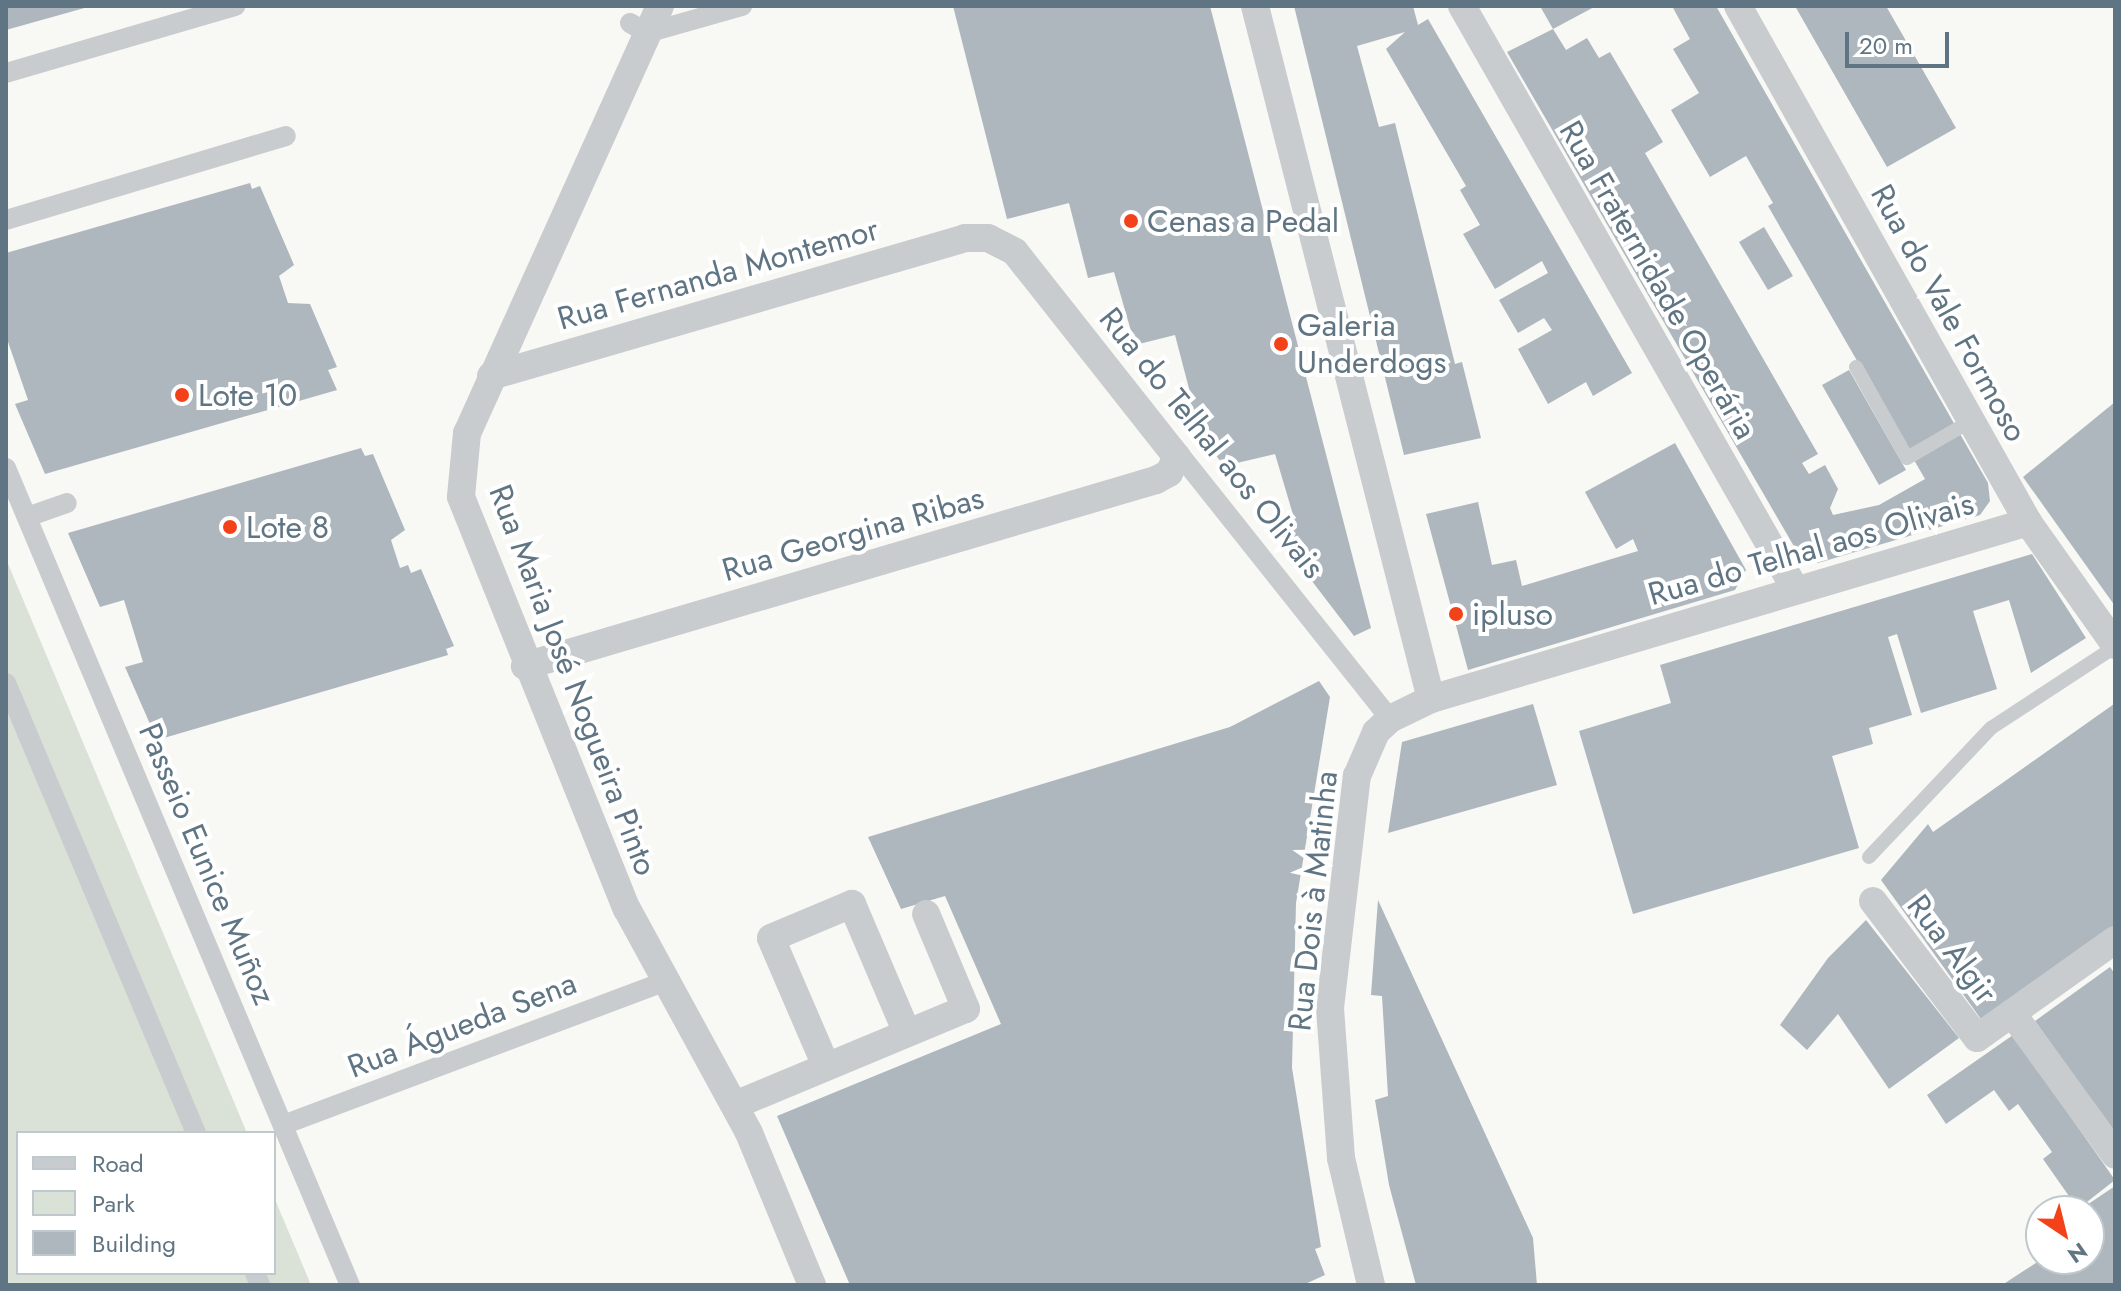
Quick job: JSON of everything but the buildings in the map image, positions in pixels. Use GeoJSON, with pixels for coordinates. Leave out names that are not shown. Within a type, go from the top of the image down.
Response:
{"type":"FeatureCollection","features":[{"type":"Feature","properties":{"kind":"street"},"geometry":{"type":"LineString","coordinates":[[6,73],[235,6]]}},
{"type":"Feature","properties":{"kind":"street","name":"Rua Maria José Nogueira Pinto"},"geometry":{"type":"LineString","coordinates":[[660,6],[638,28],[467,433],[461,497],[525,666],[627,909],[663,982],[735,1105],[812,1285]]}},
{"type":"Feature","properties":{"kind":"street"},"geometry":{"type":"LineString","coordinates":[[638,28],[742,6]]}},
{"type":"Feature","properties":{"kind":"street"},"geometry":{"type":"LineString","coordinates":[[1255,6],[1431,699]]}},
{"type":"Feature","properties":{"kind":"street","name":"Rua Fraternidade Operária"},"geometry":{"type":"LineString","coordinates":[[1462,6],[1794,587]]}},
{"type":"Feature","properties":{"kind":"street","name":"Rua do Vale Formoso"},"geometry":{"type":"LineString","coordinates":[[1738,6],[2028,522],[2115,646]]}},
{"type":"Feature","properties":{"kind":"street"},"geometry":{"type":"LineString","coordinates":[[6,220],[286,136]]}},
{"type":"Feature","properties":{"kind":"street","name":"Rua do Telhal aos Olivais"},"geometry":{"type":"LineString","coordinates":[[965,238],[988,238],[1015,252],[1390,719]]}},
{"type":"Feature","properties":{"kind":"street","name":"Rua Fernanda Montemor"},"geometry":{"type":"LineString","coordinates":[[491,376],[965,238]]}},
{"type":"Feature","properties":{"kind":"street","name":"Rua Georgina Ribas"},"geometry":{"type":"LineString","coordinates":[[525,666],[1156,480],[1176,462],[1172,445]]}},
{"type":"Feature","properties":{"kind":"street","name":"Passeio Eunice Muñoz"},"geometry":{"type":"LineString","coordinates":[[6,468],[350,1285]]}},
{"type":"Feature","properties":{"kind":"street"},"geometry":{"type":"LineString","coordinates":[[27,517],[67,503]]}},
{"type":"Feature","properties":{"kind":"street","name":"Rua do Telhal aos Olivais"},"geometry":{"type":"LineString","coordinates":[[1431,699],[1794,587],[2028,522]]}},
{"type":"Feature","properties":{"kind":"street"},"geometry":{"type":"LineString","coordinates":[[6,683],[195,1131]]}},
{"type":"Feature","properties":{"kind":"street","name":"Rua Dois à Matinha"},"geometry":{"type":"LineString","coordinates":[[1371,1285],[1341,1158],[1330,1008],[1357,776],[1376,732],[1390,719],[1431,699]]}},
{"type":"Feature","properties":{"kind":"street","name":"Rua Algir"},"geometry":{"type":"LineString","coordinates":[[1873,901],[1977,1038],[2012,1013]]}},
{"type":"Feature","properties":{"kind":"street"},"geometry":{"type":"LineString","coordinates":[[826,1066],[771,938],[852,904],[907,1033]]}},
{"type":"Feature","properties":{"kind":"street"},"geometry":{"type":"LineString","coordinates":[[735,1105],[966,1009],[926,914]]}},
{"type":"Feature","properties":{"kind":"street"},"geometry":{"type":"LineString","coordinates":[[2113,945],[2012,1013],[2115,1155]]}},
{"type":"Feature","properties":{"kind":"street","name":"Rua Águeda Sena"},"geometry":{"type":"LineString","coordinates":[[283,1125],[663,982]]}},
{"type":"Feature","properties":{"kind":"lane"},"geometry":{"type":"LineString","coordinates":[[1856,367],[1907,458],[1971,421]]}},
{"type":"Feature","properties":{"kind":"lane"},"geometry":{"type":"LineString","coordinates":[[1869,857],[1991,728],[2115,646]]}},
{"type":"Feature","properties":{"kind":"green space"},"geometry":{"type":"Polygon","coordinates":[[[6,559],[246,1131],[16,1131],[16,1275],[276,1275],[276,1202],[311,1285],[6,1285],[6,559]]]}},
{"type":"Feature","properties":{"kind":"place","name":"Cenas a Pedal"},"geometry":{"type":"Point","coordinates":[1131,221]}},
{"type":"Feature","properties":{"kind":"place","name":"Galeria Underdogs"},"geometry":{"type":"Point","coordinates":[1281,344]}},
{"type":"Feature","properties":{"kind":"place","name":"Lote 10"},"geometry":{"type":"Point","coordinates":[182,395]}},
{"type":"Feature","properties":{"kind":"place","name":"Lote 8"},"geometry":{"type":"Point","coordinates":[230,527]}},
{"type":"Feature","properties":{"kind":"place","name":"ipluso"},"geometry":{"type":"Point","coordinates":[1456,614]}}]}
